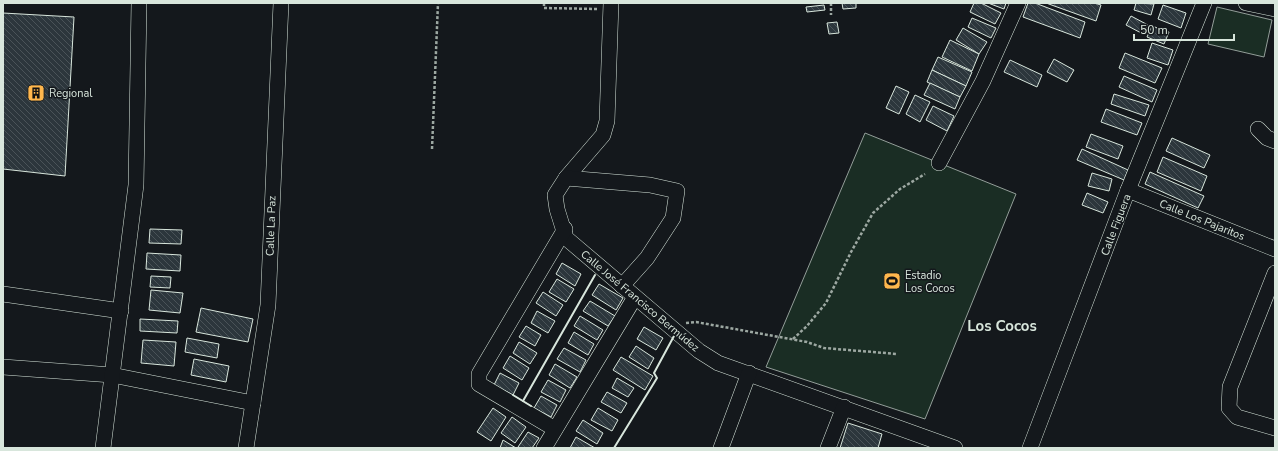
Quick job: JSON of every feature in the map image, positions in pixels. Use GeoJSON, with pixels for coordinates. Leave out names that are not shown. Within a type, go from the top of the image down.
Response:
{"type":"FeatureCollection","features":[{"type":"Feature","properties":{"kind":"street"},"geometry":{"type":"LineString","coordinates":[[103,448],[136,186],[139,3]]}},
{"type":"Feature","properties":{"kind":"street","name":"Calle La Paz"},"geometry":{"type":"LineString","coordinates":[[246,448],[268,305],[280,3]]}},
{"type":"Feature","properties":{"kind":"street"},"geometry":{"type":"LineString","coordinates":[[939,163],[983,81],[1018,3]]}},
{"type":"Feature","properties":{"kind":"street","name":"Calle Figuera"},"geometry":{"type":"LineString","coordinates":[[1030,448],[1128,190],[1204,3]]}},
{"type":"Feature","properties":{"kind":"street"},"geometry":{"type":"LineString","coordinates":[[1246,3],[1275,9]]}},
{"type":"Feature","properties":{"kind":"street","name":"Calle José Francisco Bermúdez"},"geometry":{"type":"LineString","coordinates":[[611,6],[607,121],[603,135],[566,178],[555,195],[556,209],[565,229],[566,238],[699,351],[718,363],[955,448]]}},
{"type":"Feature","properties":{"kind":"street"},"geometry":{"type":"LineString","coordinates":[[1258,129],[1266,138],[1275,141]]}},
{"type":"Feature","properties":{"kind":"street"},"geometry":{"type":"LineString","coordinates":[[566,178],[650,185],[677,191],[673,218],[647,258],[622,286]]}},
{"type":"Feature","properties":{"kind":"street","name":"Calle Los Pajaritos"},"geometry":{"type":"LineString","coordinates":[[1128,190],[1275,249]]}},
{"type":"Feature","properties":{"kind":"street"},"geometry":{"type":"LineString","coordinates":[[555,429],[479,384],[478,380],[479,374],[565,229]]}},
{"type":"Feature","properties":{"kind":"street"},"geometry":{"type":"LineString","coordinates":[[1275,273],[1230,387],[1229,408],[1237,417],[1275,428]]}},
{"type":"Feature","properties":{"kind":"street"},"geometry":{"type":"LineString","coordinates":[[3,294],[121,311]]}},
{"type":"Feature","properties":{"kind":"street"},"geometry":{"type":"LineString","coordinates":[[544,448],[635,297]]}},
{"type":"Feature","properties":{"kind":"street"},"geometry":{"type":"LineString","coordinates":[[3,367],[112,375],[253,403]]}},
{"type":"Feature","properties":{"kind":"street"},"geometry":{"type":"LineString","coordinates":[[721,448],[749,373]]}},
{"type":"Feature","properties":{"kind":"street"},"geometry":{"type":"LineString","coordinates":[[828,448],[844,407]]}},
{"type":"Feature","properties":{"kind":"path"},"geometry":{"type":"LineString","coordinates":[[432,149],[438,3]]}},
{"type":"Feature","properties":{"kind":"path"},"geometry":{"type":"LineString","coordinates":[[544,3],[544,8],[611,6]]}},
{"type":"Feature","properties":{"kind":"path"},"geometry":{"type":"LineString","coordinates":[[831,3],[831,15]]}},
{"type":"Feature","properties":{"kind":"path"},"geometry":{"type":"LineString","coordinates":[[792,339],[807,326],[826,303],[873,213],[900,189],[925,174]]}},
{"type":"Feature","properties":{"kind":"path"},"geometry":{"type":"LineString","coordinates":[[667,324],[696,322],[792,339],[824,348],[897,354]]}},
{"type":"Feature","properties":{"kind":"green space"},"geometry":{"type":"Polygon","coordinates":[[[1217,7],[1272,20],[1264,57],[1208,44],[1217,7]]]}},
{"type":"Feature","properties":{"kind":"green space","name":"Estadio Los Cocos"},"geometry":{"type":"Polygon","coordinates":[[[865,133],[1016,194],[925,419],[766,367],[865,133]]]}},
{"type":"Feature","properties":{"kind":"building"},"geometry":{"type":"Polygon","coordinates":[[[842,3],[856,3],[856,8],[843,9],[842,3]]]}},
{"type":"Feature","properties":{"kind":"building"},"geometry":{"type":"Polygon","coordinates":[[[974,3],[981,3],[1001,13],[995,24],[970,12],[974,3]]]}},
{"type":"Feature","properties":{"kind":"building"},"geometry":{"type":"Polygon","coordinates":[[[988,3],[1006,3],[1004,9],[988,3]]]}},
{"type":"Feature","properties":{"kind":"building"},"geometry":{"type":"Polygon","coordinates":[[[1028,3],[1035,3],[1085,22],[1080,38],[1023,17],[1028,3]]]}},
{"type":"Feature","properties":{"kind":"building"},"geometry":{"type":"Polygon","coordinates":[[[1046,3],[1094,3],[1101,5],[1096,21],[1046,3]]]}},
{"type":"Feature","properties":{"kind":"building"},"geometry":{"type":"Polygon","coordinates":[[[1136,3],[1154,4],[1151,15],[1134,10],[1136,3]]]}},
{"type":"Feature","properties":{"kind":"building"},"geometry":{"type":"Polygon","coordinates":[[[824,5],[825,10],[807,12],[806,7],[824,5]]]}},
{"type":"Feature","properties":{"kind":"building"},"geometry":{"type":"Polygon","coordinates":[[[1163,5],[1186,13],[1181,28],[1158,19],[1163,5]]]}},
{"type":"Feature","properties":{"kind":"building","name":"Regional"},"geometry":{"type":"Polygon","coordinates":[[[3,13],[74,17],[65,176],[3,169],[3,13]]]}},
{"type":"Feature","properties":{"kind":"building"},"geometry":{"type":"Polygon","coordinates":[[[1131,16],[1148,25],[1143,34],[1126,25],[1131,16]]]}},
{"type":"Feature","properties":{"kind":"building"},"geometry":{"type":"Polygon","coordinates":[[[972,18],[996,28],[991,38],[968,27],[972,18]]]}},
{"type":"Feature","properties":{"kind":"building"},"geometry":{"type":"Polygon","coordinates":[[[837,22],[839,33],[829,34],[827,23],[837,22]]]}},
{"type":"Feature","properties":{"kind":"building"},"geometry":{"type":"Polygon","coordinates":[[[1152,26],[1169,32],[1164,44],[1147,37],[1152,26]]]}},
{"type":"Feature","properties":{"kind":"building"},"geometry":{"type":"Polygon","coordinates":[[[963,28],[987,42],[979,54],[956,40],[963,28]]]}},
{"type":"Feature","properties":{"kind":"building"},"geometry":{"type":"Polygon","coordinates":[[[950,40],[979,54],[972,71],[942,57],[950,40]]]}},
{"type":"Feature","properties":{"kind":"building"},"geometry":{"type":"Polygon","coordinates":[[[1152,43],[1173,50],[1168,65],[1147,58],[1152,43]]]}},
{"type":"Feature","properties":{"kind":"building"},"geometry":{"type":"Polygon","coordinates":[[[1125,53],[1162,68],[1155,83],[1119,68],[1125,53]]]}},
{"type":"Feature","properties":{"kind":"building"},"geometry":{"type":"Polygon","coordinates":[[[938,57],[972,72],[966,86],[932,70],[938,57]]]}},
{"type":"Feature","properties":{"kind":"building"},"geometry":{"type":"Polygon","coordinates":[[[1054,59],[1074,70],[1067,82],[1047,72],[1054,59]]]}},
{"type":"Feature","properties":{"kind":"building"},"geometry":{"type":"Polygon","coordinates":[[[1010,60],[1042,75],[1037,87],[1004,72],[1010,60]]]}},
{"type":"Feature","properties":{"kind":"building"},"geometry":{"type":"Polygon","coordinates":[[[932,70],[966,86],[960,97],[927,82],[932,70]]]}},
{"type":"Feature","properties":{"kind":"building"},"geometry":{"type":"Polygon","coordinates":[[[1124,76],[1157,90],[1152,102],[1119,87],[1124,76]]]}},
{"type":"Feature","properties":{"kind":"building"},"geometry":{"type":"Polygon","coordinates":[[[930,83],[960,97],[955,109],[924,95],[930,83]]]}},
{"type":"Feature","properties":{"kind":"building"},"geometry":{"type":"Polygon","coordinates":[[[896,86],[909,92],[899,114],[886,108],[896,86]]]}},
{"type":"Feature","properties":{"kind":"building"},"geometry":{"type":"Polygon","coordinates":[[[1114,94],[1149,105],[1145,116],[1111,104],[1114,94]]]}},
{"type":"Feature","properties":{"kind":"building"},"geometry":{"type":"Polygon","coordinates":[[[915,95],[930,102],[920,122],[906,114],[915,95]]]}},
{"type":"Feature","properties":{"kind":"building"},"geometry":{"type":"Polygon","coordinates":[[[933,106],[954,116],[947,131],[926,120],[933,106]]]}},
{"type":"Feature","properties":{"kind":"building"},"geometry":{"type":"Polygon","coordinates":[[[1106,109],[1142,123],[1137,135],[1101,122],[1106,109]]]}},
{"type":"Feature","properties":{"kind":"building"},"geometry":{"type":"Polygon","coordinates":[[[1091,134],[1123,146],[1118,159],[1086,147],[1091,134]]]}},
{"type":"Feature","properties":{"kind":"building"},"geometry":{"type":"Polygon","coordinates":[[[1172,138],[1210,155],[1204,168],[1166,151],[1172,138]]]}},
{"type":"Feature","properties":{"kind":"building"},"geometry":{"type":"Polygon","coordinates":[[[1082,149],[1128,170],[1124,180],[1077,160],[1082,149]]]}},
{"type":"Feature","properties":{"kind":"building"},"geometry":{"type":"Polygon","coordinates":[[[1163,157],[1207,176],[1201,191],[1157,172],[1163,157]]]}},
{"type":"Feature","properties":{"kind":"building"},"geometry":{"type":"Polygon","coordinates":[[[1150,172],[1204,196],[1198,208],[1145,184],[1150,172]]]}},
{"type":"Feature","properties":{"kind":"building"},"geometry":{"type":"Polygon","coordinates":[[[1092,173],[1112,179],[1109,191],[1088,186],[1092,173]]]}},
{"type":"Feature","properties":{"kind":"building"},"geometry":{"type":"Polygon","coordinates":[[[1087,193],[1108,202],[1103,213],[1082,205],[1087,193]]]}},
{"type":"Feature","properties":{"kind":"building"},"geometry":{"type":"Polygon","coordinates":[[[150,229],[182,230],[181,244],[149,243],[150,229]]]}},
{"type":"Feature","properties":{"kind":"building"},"geometry":{"type":"Polygon","coordinates":[[[147,253],[181,255],[180,271],[146,269],[147,253]]]}},
{"type":"Feature","properties":{"kind":"building"},"geometry":{"type":"Polygon","coordinates":[[[562,263],[581,274],[575,286],[556,274],[562,263]]]}},
{"type":"Feature","properties":{"kind":"building"},"geometry":{"type":"Polygon","coordinates":[[[151,276],[171,277],[170,288],[150,287],[151,276]]]}},
{"type":"Feature","properties":{"kind":"building"},"geometry":{"type":"Polygon","coordinates":[[[557,279],[574,289],[566,302],[549,292],[557,279]]]}},
{"type":"Feature","properties":{"kind":"building"},"geometry":{"type":"Polygon","coordinates":[[[599,284],[623,298],[616,310],[592,295],[599,284]]]}},
{"type":"Feature","properties":{"kind":"building"},"geometry":{"type":"Polygon","coordinates":[[[151,290],[183,293],[180,313],[149,310],[151,290]]]}},
{"type":"Feature","properties":{"kind":"building"},"geometry":{"type":"Polygon","coordinates":[[[543,292],[563,305],[556,316],[536,303],[543,292]]]}},
{"type":"Feature","properties":{"kind":"building"},"geometry":{"type":"Polygon","coordinates":[[[590,301],[615,316],[608,326],[583,311],[590,301]]]}},
{"type":"Feature","properties":{"kind":"building"},"geometry":{"type":"Polygon","coordinates":[[[201,308],[253,319],[248,342],[196,332],[201,308]]]}},
{"type":"Feature","properties":{"kind":"building"},"geometry":{"type":"Polygon","coordinates":[[[537,311],[555,321],[548,333],[531,323],[537,311]]]}},
{"type":"Feature","properties":{"kind":"building"},"geometry":{"type":"Polygon","coordinates":[[[580,316],[603,330],[597,340],[574,326],[580,316]]]}},
{"type":"Feature","properties":{"kind":"building"},"geometry":{"type":"Polygon","coordinates":[[[140,319],[178,321],[177,333],[140,331],[140,319]]]}},
{"type":"Feature","properties":{"kind":"building"},"geometry":{"type":"Polygon","coordinates":[[[526,326],[541,335],[535,346],[519,337],[526,326]]]}},
{"type":"Feature","properties":{"kind":"building"},"geometry":{"type":"Polygon","coordinates":[[[644,327],[663,338],[656,350],[637,339],[644,327]]]}},
{"type":"Feature","properties":{"kind":"building"},"geometry":{"type":"Polygon","coordinates":[[[574,332],[594,344],[588,355],[568,343],[574,332]]]}},
{"type":"Feature","properties":{"kind":"building"},"geometry":{"type":"Polygon","coordinates":[[[187,338],[219,344],[217,358],[185,352],[187,338]]]}},
{"type":"Feature","properties":{"kind":"building"},"geometry":{"type":"Polygon","coordinates":[[[143,340],[176,342],[174,366],[141,363],[143,340]]]}},
{"type":"Feature","properties":{"kind":"building"},"geometry":{"type":"Polygon","coordinates":[[[519,342],[537,353],[530,364],[513,353],[519,342]]]}},
{"type":"Feature","properties":{"kind":"building"},"geometry":{"type":"Polygon","coordinates":[[[636,346],[654,358],[648,369],[629,357],[636,346]]]}},
{"type":"Feature","properties":{"kind":"building"},"geometry":{"type":"Polygon","coordinates":[[[564,348],[586,360],[580,372],[557,359],[564,348]]]}},
{"type":"Feature","properties":{"kind":"building"},"geometry":{"type":"Polygon","coordinates":[[[510,356],[529,368],[522,380],[503,368],[510,356]]]}},
{"type":"Feature","properties":{"kind":"building"},"geometry":{"type":"Polygon","coordinates":[[[621,357],[653,376],[645,390],[613,370],[621,357]]]}},
{"type":"Feature","properties":{"kind":"building"},"geometry":{"type":"Polygon","coordinates":[[[194,359],[229,366],[226,382],[191,375],[194,359]]]}},
{"type":"Feature","properties":{"kind":"building"},"geometry":{"type":"Polygon","coordinates":[[[555,364],[577,377],[570,388],[549,375],[555,364]]]}},
{"type":"Feature","properties":{"kind":"building"},"geometry":{"type":"Polygon","coordinates":[[[500,373],[519,383],[513,395],[494,385],[500,373]]]}},
{"type":"Feature","properties":{"kind":"building"},"geometry":{"type":"Polygon","coordinates":[[[617,378],[634,388],[628,397],[612,388],[617,378]]]}},
{"type":"Feature","properties":{"kind":"building"},"geometry":{"type":"Polygon","coordinates":[[[548,380],[566,390],[560,402],[541,392],[548,380]]]}},
{"type":"Feature","properties":{"kind":"building"},"geometry":{"type":"Polygon","coordinates":[[[607,392],[627,403],[621,413],[601,402],[607,392]]]}},
{"type":"Feature","properties":{"kind":"building"},"geometry":{"type":"Polygon","coordinates":[[[541,396],[557,405],[551,417],[534,408],[541,396]]]}},
{"type":"Feature","properties":{"kind":"building"},"geometry":{"type":"Polygon","coordinates":[[[493,408],[506,417],[491,441],[477,432],[493,408]]]}},
{"type":"Feature","properties":{"kind":"building"},"geometry":{"type":"Polygon","coordinates":[[[598,408],[618,420],[612,431],[591,420],[598,408]]]}},
{"type":"Feature","properties":{"kind":"building"},"geometry":{"type":"Polygon","coordinates":[[[512,417],[526,427],[515,443],[501,433],[512,417]]]}},
{"type":"Feature","properties":{"kind":"building"},"geometry":{"type":"Polygon","coordinates":[[[583,420],[603,433],[597,444],[576,431],[583,420]]]}},
{"type":"Feature","properties":{"kind":"building"},"geometry":{"type":"Polygon","coordinates":[[[848,423],[882,434],[878,448],[840,448],[848,423]]]}},
{"type":"Feature","properties":{"kind":"building"},"geometry":{"type":"Polygon","coordinates":[[[528,432],[539,438],[532,448],[518,447],[528,432]]]}},
{"type":"Feature","properties":{"kind":"building"},"geometry":{"type":"Polygon","coordinates":[[[576,437],[595,448],[570,448],[576,437]]]}},
{"type":"Feature","properties":{"kind":"building"},"geometry":{"type":"Polygon","coordinates":[[[503,440],[516,448],[500,448],[503,440]]]}},
{"type":"Feature","properties":{"kind":"wall"},"geometry":{"type":"LineString","coordinates":[[523,401],[595,275]]}},
{"type":"Feature","properties":{"kind":"wall"},"geometry":{"type":"LineString","coordinates":[[614,448],[657,378],[654,373],[674,336]]}},
{"type":"Feature","properties":{"kind":"wall"},"geometry":{"type":"LineString","coordinates":[[513,395],[531,406]]}},
{"type":"Feature","properties":{"kind":"place","name":"Regional"},"geometry":{"type":"Point","coordinates":[36,93]}},
{"type":"Feature","properties":{"kind":"place","name":"Estadio Los Cocos"},"geometry":{"type":"Point","coordinates":[892,281]}},
{"type":"Feature","properties":{"kind":"district","name":"Los Cocos"},"geometry":{"type":"Point","coordinates":[1002,326]}}]}
